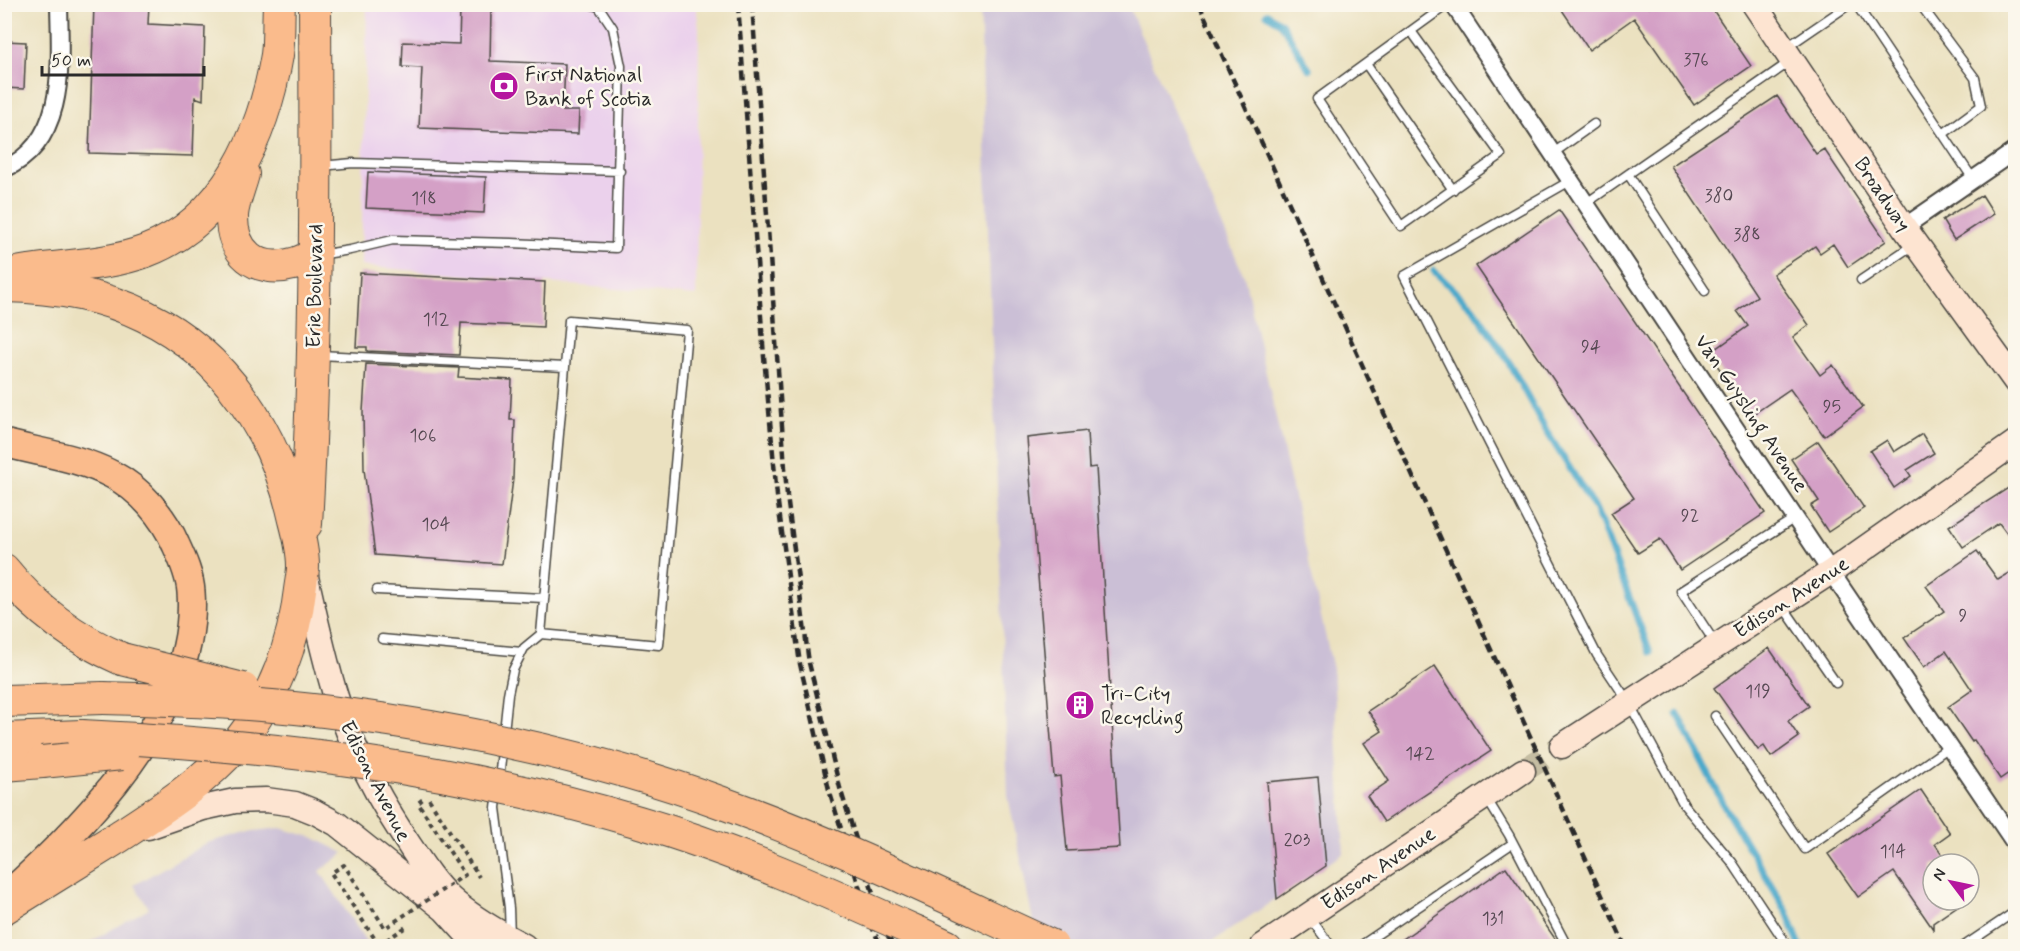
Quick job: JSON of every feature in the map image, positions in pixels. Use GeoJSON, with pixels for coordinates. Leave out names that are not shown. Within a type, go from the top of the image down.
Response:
{"type":"FeatureCollection","features":[{"type":"Feature","properties":{"kind":"highway"},"geometry":{"type":"LineString","coordinates":[[279,4],[277,53],[268,93],[232,213],[234,236],[240,250],[257,263],[279,266],[294,264],[315,255]]}},
{"type":"Feature","properties":{"kind":"highway","name":"Erie Boulevard"},"geometry":{"type":"LineString","coordinates":[[303,566],[313,355],[316,167],[315,4]]}},
{"type":"Feature","properties":{"kind":"highway"},"geometry":{"type":"LineString","coordinates":[[4,275],[107,261],[147,251],[181,232],[213,206],[237,172],[254,135]]}},
{"type":"Feature","properties":{"kind":"highway"},"geometry":{"type":"LineString","coordinates":[[4,286],[75,292],[111,302],[147,316],[208,359],[257,418],[274,453],[289,491],[303,566],[299,604],[290,641],[277,678],[260,712],[241,740],[188,790],[4,908]]}},
{"type":"Feature","properties":{"kind":"highway"},"geometry":{"type":"LineString","coordinates":[[4,570],[32,601],[75,636],[122,659],[346,714]]}},
{"type":"Feature","properties":{"kind":"highway"},"geometry":{"type":"LineString","coordinates":[[4,701],[103,698],[229,703],[346,714],[422,725],[500,741],[653,780],[727,804],[800,832],[1052,946]]}},
{"type":"Feature","properties":{"kind":"highway"},"geometry":{"type":"LineString","coordinates":[[4,739],[82,736],[149,739],[277,750],[414,769],[491,784],[640,822],[712,846],[783,873],[947,946]]}},
{"type":"Feature","properties":{"kind":"highway"},"geometry":{"type":"LineString","coordinates":[[4,765],[115,754],[277,750]]}},
{"type":"Feature","properties":{"kind":"main road"},"geometry":{"type":"LineString","coordinates":[[4,443],[65,456],[93,465],[116,476],[139,494],[158,514],[184,562],[191,591],[191,622],[187,651],[176,682],[162,711],[125,770],[78,827],[4,898]]}},
{"type":"Feature","properties":{"kind":"street"},"geometry":{"type":"LineString","coordinates":[[4,169],[14,165],[30,152],[44,136],[52,117],[57,95],[59,4]]}},
{"type":"Feature","properties":{"kind":"street","name":"Van Guysling Avenue"},"geometry":{"type":"LineString","coordinates":[[1453,4],[1831,572],[2016,845]]}},
{"type":"Feature","properties":{"kind":"street","name":"Broadway"},"geometry":{"type":"LineString","coordinates":[[1754,4],[1910,235],[2016,382]]}},
{"type":"Feature","properties":{"kind":"street"},"geometry":{"type":"LineString","coordinates":[[1910,235],[1973,179],[2016,150]]}},
{"type":"Feature","properties":{"kind":"street","name":"Edison Avenue"},"geometry":{"type":"LineString","coordinates":[[1562,746],[1831,572],[2016,442]]}},
{"type":"Feature","properties":{"kind":"street","name":"Edison Avenue"},"geometry":{"type":"LineString","coordinates":[[303,566],[336,699],[348,732],[386,807],[417,858],[451,899],[496,932],[509,945]]}},
{"type":"Feature","properties":{"kind":"street","name":"Edison Avenue"},"geometry":{"type":"LineString","coordinates":[[1263,946],[1523,771]]}},
{"type":"Feature","properties":{"kind":"street","name":"Edison Avenue"},"geometry":{"type":"LineString","coordinates":[[94,852],[141,829],[203,808],[235,801],[266,800],[295,804],[337,824],[444,909],[465,932],[509,945]]}},
{"type":"Feature","properties":{"kind":"lane"},"geometry":{"type":"LineString","coordinates":[[315,255],[393,240],[616,248],[620,171],[621,66],[613,28],[599,7],[590,4]]}},
{"type":"Feature","properties":{"kind":"lane"},"geometry":{"type":"LineString","coordinates":[[1411,31],[1501,156],[1401,226],[1317,99],[1448,4]]}},
{"type":"Feature","properties":{"kind":"lane"},"geometry":{"type":"LineString","coordinates":[[1586,204],[1788,55],[1850,4]]}},
{"type":"Feature","properties":{"kind":"lane"},"geometry":{"type":"LineString","coordinates":[[1856,4],[1973,179]]}},
{"type":"Feature","properties":{"kind":"lane"},"geometry":{"type":"LineString","coordinates":[[1920,4],[1975,78],[1981,106],[1943,134]]}},
{"type":"Feature","properties":{"kind":"lane"},"geometry":{"type":"LineString","coordinates":[[1366,64],[1453,190]]}},
{"type":"Feature","properties":{"kind":"lane"},"geometry":{"type":"LineString","coordinates":[[1552,154],[1594,124]]}},
{"type":"Feature","properties":{"kind":"lane"},"geometry":{"type":"LineString","coordinates":[[316,167],[353,163],[620,171]]}},
{"type":"Feature","properties":{"kind":"lane"},"geometry":{"type":"LineString","coordinates":[[1628,174],[1705,291]]}},
{"type":"Feature","properties":{"kind":"lane"},"geometry":{"type":"LineString","coordinates":[[1570,181],[1404,276],[1597,655],[1629,703],[1683,805],[1732,862],[1783,939]]}},
{"type":"Feature","properties":{"kind":"lane"},"geometry":{"type":"LineString","coordinates":[[1862,280],[1910,235]]}},
{"type":"Feature","properties":{"kind":"lane"},"geometry":{"type":"LineString","coordinates":[[509,945],[509,909],[496,808],[508,694],[513,670],[524,648],[541,634],[659,645],[687,330],[569,320],[541,634]]}},
{"type":"Feature","properties":{"kind":"lane"},"geometry":{"type":"LineString","coordinates":[[313,355],[565,367]]}},
{"type":"Feature","properties":{"kind":"lane"},"geometry":{"type":"LineString","coordinates":[[1716,646],[1681,591],[1795,518]]}},
{"type":"Feature","properties":{"kind":"lane"},"geometry":{"type":"LineString","coordinates":[[377,590],[544,598]]}},
{"type":"Feature","properties":{"kind":"lane"},"geometry":{"type":"LineString","coordinates":[[1782,604],[1836,683]]}},
{"type":"Feature","properties":{"kind":"lane"},"geometry":{"type":"LineString","coordinates":[[382,639],[522,652]]}},
{"type":"Feature","properties":{"kind":"lane"},"geometry":{"type":"LineString","coordinates":[[1715,717],[1805,849],[1949,747]]}},
{"type":"Feature","properties":{"kind":"lane"},"geometry":{"type":"LineString","coordinates":[[1485,796],[1513,843],[1566,946]]}},
{"type":"Feature","properties":{"kind":"lane"},"geometry":{"type":"LineString","coordinates":[[1360,946],[1513,843]]}},
{"type":"Feature","properties":{"kind":"lane"},"geometry":{"type":"LineString","coordinates":[[1964,946],[2016,911]]}},
{"type":"Feature","properties":{"kind":"lane"},"geometry":{"type":"LineString","coordinates":[[1308,916],[1331,946]]}},
{"type":"Feature","properties":{"kind":"path"},"geometry":{"type":"LineString","coordinates":[[406,927],[379,945],[331,873],[344,865],[385,928],[465,875],[418,803],[427,797],[479,877]]}},
{"type":"Feature","properties":{"kind":"shaded area"},"geometry":{"type":"Polygon","coordinates":[[[367,5],[696,5],[699,28],[696,296],[361,266],[367,5]]]}},
{"type":"Feature","properties":{"kind":"shaded area","name":"Tri-City Recycling"},"geometry":{"type":"Polygon","coordinates":[[[980,5],[1128,5],[1244,276],[1333,669],[1344,853],[1206,946],[1038,946],[1008,796],[980,5]]]}},
{"type":"Feature","properties":{"kind":"shaded area"},"geometry":{"type":"Polygon","coordinates":[[[280,828],[312,837],[344,853],[320,871],[369,946],[83,946],[149,908],[134,885],[207,843],[246,832],[280,828]]]}},
{"type":"Feature","properties":{"kind":"building"},"geometry":{"type":"Polygon","coordinates":[[[94,4],[149,4],[148,24],[205,27],[203,100],[195,97],[193,156],[89,153],[94,4]]]}},
{"type":"Feature","properties":{"kind":"building"},"geometry":{"type":"Polygon","coordinates":[[[1558,4],[1709,4],[1751,66],[1694,105],[1634,18],[1589,50],[1558,4]]]}},
{"type":"Feature","properties":{"kind":"building"},"geometry":{"type":"Polygon","coordinates":[[[460,9],[491,10],[490,61],[565,64],[563,111],[579,111],[578,134],[419,128],[422,68],[402,67],[403,42],[459,44],[460,9]]]}},
{"type":"Feature","properties":{"kind":"building"},"geometry":{"type":"Polygon","coordinates":[[[4,41],[26,42],[24,89],[4,88],[4,41]]]}},
{"type":"Feature","properties":{"kind":"building"},"geometry":{"type":"Polygon","coordinates":[[[1777,96],[1816,154],[1824,149],[1886,241],[1848,267],[1833,244],[1820,253],[1815,246],[1773,274],[1809,325],[1793,337],[1820,375],[1833,365],[1863,407],[1824,436],[1790,389],[1752,415],[1709,354],[1748,326],[1737,311],[1757,296],[1671,166],[1777,96]]]}},
{"type":"Feature","properties":{"kind":"building"},"geometry":{"type":"Polygon","coordinates":[[[368,172],[486,177],[484,213],[366,208],[368,172]]]}},
{"type":"Feature","properties":{"kind":"building"},"geometry":{"type":"Polygon","coordinates":[[[1982,195],[1994,214],[1954,240],[1942,220],[1982,195]]]}},
{"type":"Feature","properties":{"kind":"building"},"geometry":{"type":"Polygon","coordinates":[[[1559,210],[1765,513],[1680,570],[1660,539],[1638,553],[1611,513],[1634,498],[1476,266],[1559,210]]]}},
{"type":"Feature","properties":{"kind":"building"},"geometry":{"type":"Polygon","coordinates":[[[360,273],[545,282],[543,327],[461,323],[459,355],[367,351],[367,347],[356,347],[360,273]]]}},
{"type":"Feature","properties":{"kind":"building"},"geometry":{"type":"Polygon","coordinates":[[[366,364],[459,368],[458,377],[512,380],[510,420],[515,420],[513,479],[502,564],[375,555],[364,469],[363,412],[366,364]]]}},
{"type":"Feature","properties":{"kind":"building","name":"Tri-City Recycling"},"geometry":{"type":"Polygon","coordinates":[[[1087,431],[1089,468],[1096,467],[1120,848],[1067,851],[1060,776],[1054,777],[1027,438],[1087,431]]]}},
{"type":"Feature","properties":{"kind":"building"},"geometry":{"type":"Polygon","coordinates":[[[1922,434],[1934,453],[1907,470],[1911,476],[1894,488],[1870,451],[1887,440],[1894,452],[1922,434]]]}},
{"type":"Feature","properties":{"kind":"building"},"geometry":{"type":"Polygon","coordinates":[[[1818,441],[1864,508],[1828,532],[1811,506],[1819,501],[1791,459],[1818,441]]]}},
{"type":"Feature","properties":{"kind":"building"},"geometry":{"type":"Polygon","coordinates":[[[2016,483],[2016,546],[1999,523],[1963,547],[1949,526],[2016,483]]]}},
{"type":"Feature","properties":{"kind":"building"},"geometry":{"type":"Polygon","coordinates":[[[1977,551],[1998,580],[2016,569],[2016,768],[2000,779],[1948,707],[1972,690],[1946,651],[1924,667],[1904,638],[1944,611],[1926,586],[1977,551]]]}},
{"type":"Feature","properties":{"kind":"building"},"geometry":{"type":"Polygon","coordinates":[[[1769,648],[1809,706],[1788,721],[1799,737],[1771,757],[1764,746],[1758,750],[1714,688],[1769,648]]]}},
{"type":"Feature","properties":{"kind":"building"},"geometry":{"type":"Polygon","coordinates":[[[1435,666],[1491,751],[1384,822],[1367,796],[1389,781],[1364,743],[1382,731],[1368,711],[1435,666]]]}},
{"type":"Feature","properties":{"kind":"building"},"geometry":{"type":"Polygon","coordinates":[[[1318,777],[1326,866],[1277,899],[1267,782],[1318,777]]]}},
{"type":"Feature","properties":{"kind":"building"},"geometry":{"type":"Polygon","coordinates":[[[1921,790],[1950,833],[1935,844],[1941,852],[1921,852],[1921,911],[1894,872],[1858,897],[1828,854],[1921,790]]]}},
{"type":"Feature","properties":{"kind":"building"},"geometry":{"type":"Polygon","coordinates":[[[1506,867],[1560,946],[1393,946],[1506,867]]]}},
{"type":"Feature","properties":{"kind":"building"},"geometry":{"type":"Polygon","coordinates":[[[1921,912],[1949,912],[1933,923],[1933,929],[1921,912]]]}},
{"type":"Feature","properties":{"kind":"waterway"},"geometry":{"type":"LineString","coordinates":[[1267,14],[1281,23],[1309,69]]}},
{"type":"Feature","properties":{"kind":"waterway"},"geometry":{"type":"LineString","coordinates":[[1434,271],[1473,308],[1507,359],[1547,432],[1596,510],[1650,652]]}},
{"type":"Feature","properties":{"kind":"waterway"},"geometry":{"type":"LineString","coordinates":[[1678,714],[1725,807],[1787,912],[1800,946]]}},
{"type":"Feature","properties":{"kind":"tunnel"},"geometry":{"type":"LineString","coordinates":[[1523,771],[1562,746]]}},
{"type":"Feature","properties":{"kind":"railway"},"geometry":{"type":"LineString","coordinates":[[738,4],[764,357],[777,496],[800,664],[829,790],[871,925],[881,946]]}},
{"type":"Feature","properties":{"kind":"railway"},"geometry":{"type":"LineString","coordinates":[[752,4],[787,496],[809,663],[840,788],[884,928],[893,946]]}},
{"type":"Feature","properties":{"kind":"railway"},"geometry":{"type":"LineString","coordinates":[[1199,4],[1625,946]]}},
{"type":"Feature","properties":{"kind":"place","name":"First National Bank of Scotia"},"geometry":{"type":"Point","coordinates":[504,86]}},
{"type":"Feature","properties":{"kind":"place","name":"Tri-City Recycling"},"geometry":{"type":"Point","coordinates":[1080,705]}}]}
